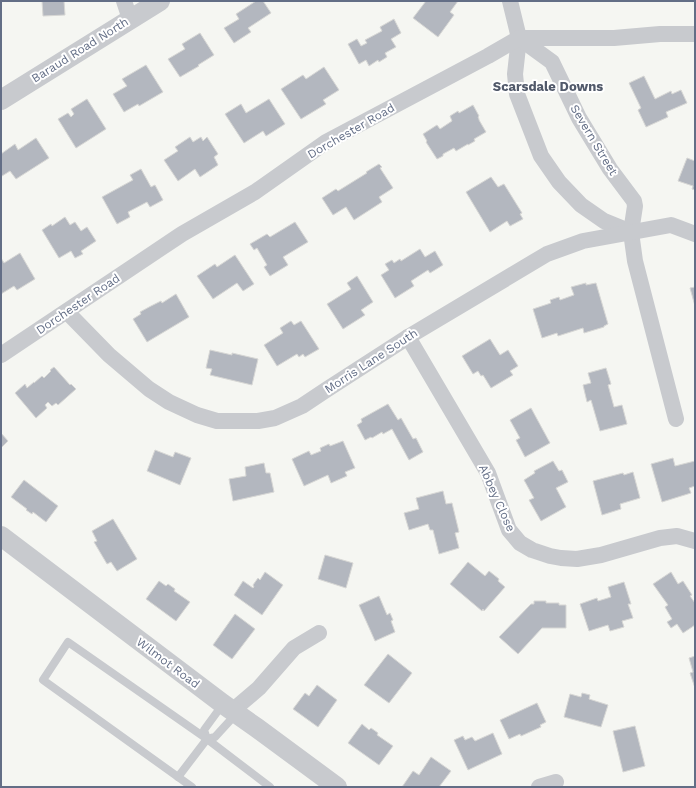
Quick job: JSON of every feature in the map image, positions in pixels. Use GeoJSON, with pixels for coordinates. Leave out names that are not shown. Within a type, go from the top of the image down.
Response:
{"type":"FeatureCollection","features":[{"type":"Feature","properties":{"kind":"street","name":"Baraud Road North"},"geometry":{"type":"LineString","coordinates":[[1,100],[127,10],[160,1]]}},
{"type":"Feature","properties":{"kind":"street"},"geometry":{"type":"LineString","coordinates":[[510,1],[519,38],[515,74],[517,94],[541,156],[559,182],[582,205],[604,221],[631,232]]}},
{"type":"Feature","properties":{"kind":"street"},"geometry":{"type":"LineString","coordinates":[[519,38],[614,38],[660,34],[695,34]]}},
{"type":"Feature","properties":{"kind":"street","name":"Severn Street"},"geometry":{"type":"LineString","coordinates":[[519,38],[552,62],[578,118],[610,169],[634,201],[635,206],[631,232],[635,261],[676,419]]}},
{"type":"Feature","properties":{"kind":"street","name":"Dorchester Road"},"geometry":{"type":"LineString","coordinates":[[1,355],[182,234],[255,192],[326,142],[519,38]]}},
{"type":"Feature","properties":{"kind":"street","name":"Morris Lane South"},"geometry":{"type":"LineString","coordinates":[[67,312],[109,355],[149,389],[169,402],[197,415],[217,421],[258,421],[275,418],[302,406],[408,337],[547,254],[583,240],[671,225],[695,234]]}},
{"type":"Feature","properties":{"kind":"street","name":"Abbey Close"},"geometry":{"type":"LineString","coordinates":[[408,337],[488,473],[509,530],[520,543],[532,550],[550,556],[577,558],[601,555],[660,538],[677,536],[695,541]]}},
{"type":"Feature","properties":{"kind":"street","name":"Wilmot Road"},"geometry":{"type":"LineString","coordinates":[[1,536],[230,709],[337,787]]}},
{"type":"Feature","properties":{"kind":"street"},"geometry":{"type":"LineString","coordinates":[[230,709],[260,688],[294,648],[319,633]]}},
{"type":"Feature","properties":{"kind":"street"},"geometry":{"type":"LineString","coordinates":[[539,787],[556,782]]}},
{"type":"Feature","properties":{"kind":"lane"},"geometry":{"type":"LineString","coordinates":[[192,787],[43,680],[68,642],[207,739],[270,787]]}},
{"type":"Feature","properties":{"kind":"lane"},"geometry":{"type":"LineString","coordinates":[[207,739],[204,730],[230,709]]}},
{"type":"Feature","properties":{"kind":"lane"},"geometry":{"type":"LineString","coordinates":[[178,777],[207,739],[215,737],[230,709]]}},
{"type":"Feature","properties":{"kind":"building"},"geometry":{"type":"Polygon","coordinates":[[[42,1],[64,1],[65,15],[43,16],[42,1]]]}},
{"type":"Feature","properties":{"kind":"building"},"geometry":{"type":"Polygon","coordinates":[[[256,1],[263,1],[271,13],[248,28],[251,32],[234,43],[224,28],[239,19],[236,14],[256,1]]]}},
{"type":"Feature","properties":{"kind":"building"},"geometry":{"type":"Polygon","coordinates":[[[426,1],[458,1],[450,12],[454,15],[438,37],[413,18],[426,1]]]}},
{"type":"Feature","properties":{"kind":"building"},"geometry":{"type":"Polygon","coordinates":[[[394,19],[401,33],[391,39],[396,47],[385,53],[387,57],[379,62],[378,60],[369,66],[366,60],[359,64],[348,44],[357,39],[361,46],[367,43],[365,40],[382,31],[380,27],[394,19]]]}},
{"type":"Feature","properties":{"kind":"building"},"geometry":{"type":"Polygon","coordinates":[[[200,33],[214,55],[180,77],[168,59],[185,49],[182,44],[200,33]]]}},
{"type":"Feature","properties":{"kind":"building"},"geometry":{"type":"Polygon","coordinates":[[[146,65],[163,92],[139,106],[138,104],[124,112],[113,94],[127,86],[122,79],[146,65]]]}},
{"type":"Feature","properties":{"kind":"building"},"geometry":{"type":"Polygon","coordinates":[[[324,67],[339,90],[323,100],[326,104],[301,119],[281,89],[303,75],[306,79],[324,67]]]}},
{"type":"Feature","properties":{"kind":"building"},"geometry":{"type":"Polygon","coordinates":[[[644,76],[655,99],[671,91],[672,94],[681,90],[687,103],[666,112],[668,117],[646,127],[638,110],[641,108],[629,83],[644,76]]]}},
{"type":"Feature","properties":{"kind":"building"},"geometry":{"type":"Polygon","coordinates":[[[87,99],[106,129],[76,148],[58,119],[68,113],[71,117],[74,114],[71,109],[87,99]]]}},
{"type":"Feature","properties":{"kind":"building"},"geometry":{"type":"Polygon","coordinates":[[[269,99],[285,124],[266,136],[263,131],[244,143],[225,114],[241,104],[246,113],[269,99]]]}},
{"type":"Feature","properties":{"kind":"building"},"geometry":{"type":"Polygon","coordinates":[[[473,105],[486,132],[474,139],[475,141],[468,145],[456,151],[454,148],[437,159],[426,142],[427,141],[423,134],[437,125],[440,129],[452,121],[450,116],[473,105]]]}},
{"type":"Feature","properties":{"kind":"building"},"geometry":{"type":"Polygon","coordinates":[[[190,137],[193,142],[201,137],[203,141],[207,137],[218,154],[214,157],[218,165],[200,177],[195,169],[178,181],[164,160],[178,151],[175,147],[190,137]]]}},
{"type":"Feature","properties":{"kind":"building"},"geometry":{"type":"Polygon","coordinates":[[[36,138],[49,158],[16,179],[10,171],[2,176],[1,154],[15,144],[18,150],[36,138]]]}},
{"type":"Feature","properties":{"kind":"building"},"geometry":{"type":"Polygon","coordinates":[[[687,158],[695,161],[695,190],[692,189],[693,186],[678,181],[687,158]]]}},
{"type":"Feature","properties":{"kind":"building"},"geometry":{"type":"Polygon","coordinates":[[[379,164],[393,188],[379,197],[382,202],[354,220],[346,207],[333,215],[322,198],[336,189],[338,191],[379,164]]]}},
{"type":"Feature","properties":{"kind":"building"},"geometry":{"type":"Polygon","coordinates":[[[141,169],[151,187],[155,185],[163,200],[150,207],[147,202],[128,212],[130,217],[117,224],[102,197],[133,180],[130,175],[141,169]]]}},
{"type":"Feature","properties":{"kind":"building"},"geometry":{"type":"Polygon","coordinates":[[[491,177],[498,187],[504,184],[522,213],[520,214],[523,219],[510,226],[507,221],[490,232],[466,192],[491,177]]]}},
{"type":"Feature","properties":{"kind":"building"},"geometry":{"type":"Polygon","coordinates":[[[65,217],[70,225],[75,222],[81,231],[87,227],[96,241],[81,251],[83,254],[75,258],[71,251],[59,258],[42,230],[51,224],[52,226],[65,217]]]}},
{"type":"Feature","properties":{"kind":"building"},"geometry":{"type":"Polygon","coordinates":[[[295,222],[308,242],[283,257],[288,265],[270,276],[264,267],[267,265],[257,248],[254,250],[250,244],[267,234],[270,237],[295,222]]]}},
{"type":"Feature","properties":{"kind":"building"},"geometry":{"type":"Polygon","coordinates":[[[420,249],[425,257],[435,251],[443,265],[430,273],[428,270],[411,281],[414,286],[395,298],[381,275],[389,270],[385,264],[392,260],[394,263],[400,259],[401,261],[420,249]]]}},
{"type":"Feature","properties":{"kind":"building"},"geometry":{"type":"Polygon","coordinates":[[[20,253],[35,279],[17,290],[14,286],[1,294],[1,258],[4,263],[20,253]]]}},
{"type":"Feature","properties":{"kind":"building"},"geometry":{"type":"Polygon","coordinates":[[[235,255],[254,284],[243,291],[237,283],[213,299],[197,276],[215,264],[217,267],[235,255]]]}},
{"type":"Feature","properties":{"kind":"building"},"geometry":{"type":"Polygon","coordinates":[[[357,276],[373,302],[361,310],[365,315],[343,329],[327,304],[351,289],[347,283],[357,276]]]}},
{"type":"Feature","properties":{"kind":"building"},"geometry":{"type":"Polygon","coordinates":[[[586,283],[586,285],[596,283],[608,324],[604,327],[584,333],[583,328],[558,336],[557,333],[542,338],[533,309],[551,303],[550,300],[559,297],[560,300],[574,295],[571,287],[586,283]]]}},
{"type":"Feature","properties":{"kind":"building"},"geometry":{"type":"Polygon","coordinates":[[[695,287],[695,306],[690,288],[695,287]]]}},
{"type":"Feature","properties":{"kind":"building"},"geometry":{"type":"Polygon","coordinates":[[[176,294],[189,317],[147,342],[133,319],[141,314],[140,312],[161,301],[162,303],[176,294]]]}},
{"type":"Feature","properties":{"kind":"building"},"geometry":{"type":"Polygon","coordinates":[[[291,321],[294,325],[301,321],[319,349],[305,357],[303,354],[299,357],[297,354],[277,366],[264,345],[283,333],[280,328],[291,321]]]}},
{"type":"Feature","properties":{"kind":"building"},"geometry":{"type":"Polygon","coordinates":[[[490,339],[500,355],[508,350],[518,366],[510,371],[513,375],[491,388],[483,375],[481,376],[478,371],[473,374],[462,356],[490,339]]]}},
{"type":"Feature","properties":{"kind":"building"},"geometry":{"type":"Polygon","coordinates":[[[210,350],[258,359],[252,385],[210,375],[212,369],[206,368],[210,350]]]}},
{"type":"Feature","properties":{"kind":"building"},"geometry":{"type":"Polygon","coordinates":[[[54,367],[70,385],[71,384],[76,389],[58,405],[56,403],[52,406],[48,402],[45,405],[47,408],[36,418],[15,393],[25,384],[27,388],[42,376],[44,378],[54,367]]]}},
{"type":"Feature","properties":{"kind":"building"},"geometry":{"type":"Polygon","coordinates":[[[606,368],[611,384],[608,385],[614,407],[622,405],[627,424],[600,431],[591,400],[587,402],[583,385],[591,383],[588,373],[606,368]]]}},
{"type":"Feature","properties":{"kind":"building"},"geometry":{"type":"Polygon","coordinates":[[[388,404],[398,420],[401,418],[413,439],[416,438],[423,452],[409,460],[392,429],[383,434],[382,432],[365,440],[357,425],[362,422],[361,419],[388,404]]]}},
{"type":"Feature","properties":{"kind":"building"},"geometry":{"type":"Polygon","coordinates":[[[531,408],[550,443],[525,457],[516,440],[520,438],[510,420],[531,408]]]}},
{"type":"Feature","properties":{"kind":"building"},"geometry":{"type":"Polygon","coordinates":[[[1,433],[8,441],[1,448],[1,433]]]}},
{"type":"Feature","properties":{"kind":"building"},"geometry":{"type":"Polygon","coordinates":[[[343,441],[355,468],[345,472],[347,476],[331,483],[328,475],[304,486],[292,459],[309,451],[311,455],[321,451],[320,448],[329,444],[330,446],[343,441]]]}},
{"type":"Feature","properties":{"kind":"building"},"geometry":{"type":"Polygon","coordinates":[[[155,450],[173,457],[175,452],[191,458],[180,485],[147,471],[155,450]]]}},
{"type":"Feature","properties":{"kind":"building"},"geometry":{"type":"Polygon","coordinates":[[[673,458],[675,466],[695,461],[695,486],[689,488],[691,493],[662,502],[651,464],[673,458]]]}},
{"type":"Feature","properties":{"kind":"building"},"geometry":{"type":"Polygon","coordinates":[[[553,461],[559,471],[562,470],[568,482],[556,488],[566,507],[541,521],[529,500],[534,498],[524,480],[535,473],[534,471],[553,461]]]}},
{"type":"Feature","properties":{"kind":"building"},"geometry":{"type":"Polygon","coordinates":[[[264,463],[266,473],[270,473],[274,492],[233,501],[229,479],[246,476],[245,467],[264,463]]]}},
{"type":"Feature","properties":{"kind":"building"},"geometry":{"type":"Polygon","coordinates":[[[633,472],[640,498],[620,504],[621,509],[602,515],[593,481],[623,473],[624,475],[633,472]]]}},
{"type":"Feature","properties":{"kind":"building"},"geometry":{"type":"Polygon","coordinates":[[[24,480],[58,506],[46,522],[33,512],[32,514],[26,510],[27,509],[11,497],[24,480]]]}},
{"type":"Feature","properties":{"kind":"building"},"geometry":{"type":"Polygon","coordinates":[[[443,491],[446,504],[452,503],[459,532],[455,533],[459,548],[439,554],[433,530],[430,530],[428,524],[409,530],[404,513],[419,509],[416,498],[443,491]]]}},
{"type":"Feature","properties":{"kind":"building"},"geometry":{"type":"Polygon","coordinates":[[[113,519],[137,559],[117,571],[111,562],[107,564],[94,542],[97,541],[92,531],[113,519]]]}},
{"type":"Feature","properties":{"kind":"building"},"geometry":{"type":"Polygon","coordinates":[[[325,555],[353,563],[346,588],[318,579],[325,555]]]}},
{"type":"Feature","properties":{"kind":"building"},"geometry":{"type":"Polygon","coordinates":[[[468,562],[485,576],[489,571],[499,579],[498,581],[505,587],[484,611],[483,609],[482,611],[450,584],[468,562]]]}},
{"type":"Feature","properties":{"kind":"building"},"geometry":{"type":"Polygon","coordinates":[[[265,572],[283,585],[262,615],[234,595],[243,581],[253,588],[253,585],[258,578],[260,580],[265,572]]]}},
{"type":"Feature","properties":{"kind":"building"},"geometry":{"type":"Polygon","coordinates":[[[671,572],[678,584],[683,581],[695,603],[695,625],[683,633],[677,624],[671,628],[667,622],[672,619],[665,607],[668,605],[653,584],[671,572]]]}},
{"type":"Feature","properties":{"kind":"building"},"geometry":{"type":"Polygon","coordinates":[[[159,581],[166,586],[168,584],[175,589],[174,591],[190,602],[176,621],[146,599],[159,581]]]}},
{"type":"Feature","properties":{"kind":"building"},"geometry":{"type":"Polygon","coordinates":[[[624,582],[631,604],[628,604],[633,618],[622,621],[624,627],[610,631],[608,625],[589,631],[580,604],[597,598],[598,601],[611,597],[608,587],[624,582]]]}},
{"type":"Feature","properties":{"kind":"building"},"geometry":{"type":"Polygon","coordinates":[[[379,596],[387,615],[390,613],[395,632],[375,641],[359,605],[379,596]]]}},
{"type":"Feature","properties":{"kind":"building"},"geometry":{"type":"Polygon","coordinates":[[[534,601],[546,601],[546,603],[559,603],[559,605],[566,605],[566,628],[542,628],[518,654],[499,637],[531,604],[534,604],[534,601]]]}},
{"type":"Feature","properties":{"kind":"building"},"geometry":{"type":"Polygon","coordinates":[[[235,614],[255,629],[232,659],[213,645],[235,614]]]}},
{"type":"Feature","properties":{"kind":"building"},"geometry":{"type":"Polygon","coordinates":[[[388,654],[412,673],[389,703],[364,685],[388,654]]]}},
{"type":"Feature","properties":{"kind":"building"},"geometry":{"type":"Polygon","coordinates":[[[695,656],[695,688],[690,673],[693,672],[689,658],[695,656]]]}},
{"type":"Feature","properties":{"kind":"building"},"geometry":{"type":"Polygon","coordinates":[[[317,685],[337,700],[318,727],[293,709],[305,693],[309,696],[317,685]]]}},
{"type":"Feature","properties":{"kind":"building"},"geometry":{"type":"Polygon","coordinates":[[[582,693],[590,695],[589,699],[608,705],[601,727],[564,717],[570,694],[581,697],[582,693]]]}},
{"type":"Feature","properties":{"kind":"building"},"geometry":{"type":"Polygon","coordinates":[[[537,703],[546,722],[540,725],[541,727],[521,736],[520,734],[509,739],[500,720],[537,703]]]}},
{"type":"Feature","properties":{"kind":"building"},"geometry":{"type":"Polygon","coordinates":[[[362,724],[369,730],[371,728],[378,733],[377,735],[393,746],[379,765],[348,743],[362,724]]]}},
{"type":"Feature","properties":{"kind":"building"},"geometry":{"type":"Polygon","coordinates":[[[635,726],[645,766],[623,772],[613,731],[635,726]]]}},
{"type":"Feature","properties":{"kind":"building"},"geometry":{"type":"Polygon","coordinates":[[[493,733],[502,754],[468,770],[454,740],[463,736],[465,740],[472,737],[475,741],[493,733]]]}},
{"type":"Feature","properties":{"kind":"building"},"geometry":{"type":"Polygon","coordinates":[[[431,757],[451,771],[439,787],[402,787],[413,771],[419,775],[431,757]]]}},
{"type":"Feature","properties":{"kind":"district","name":"Scarsdale Downs"},"geometry":{"type":"Point","coordinates":[548,86]}}]}
